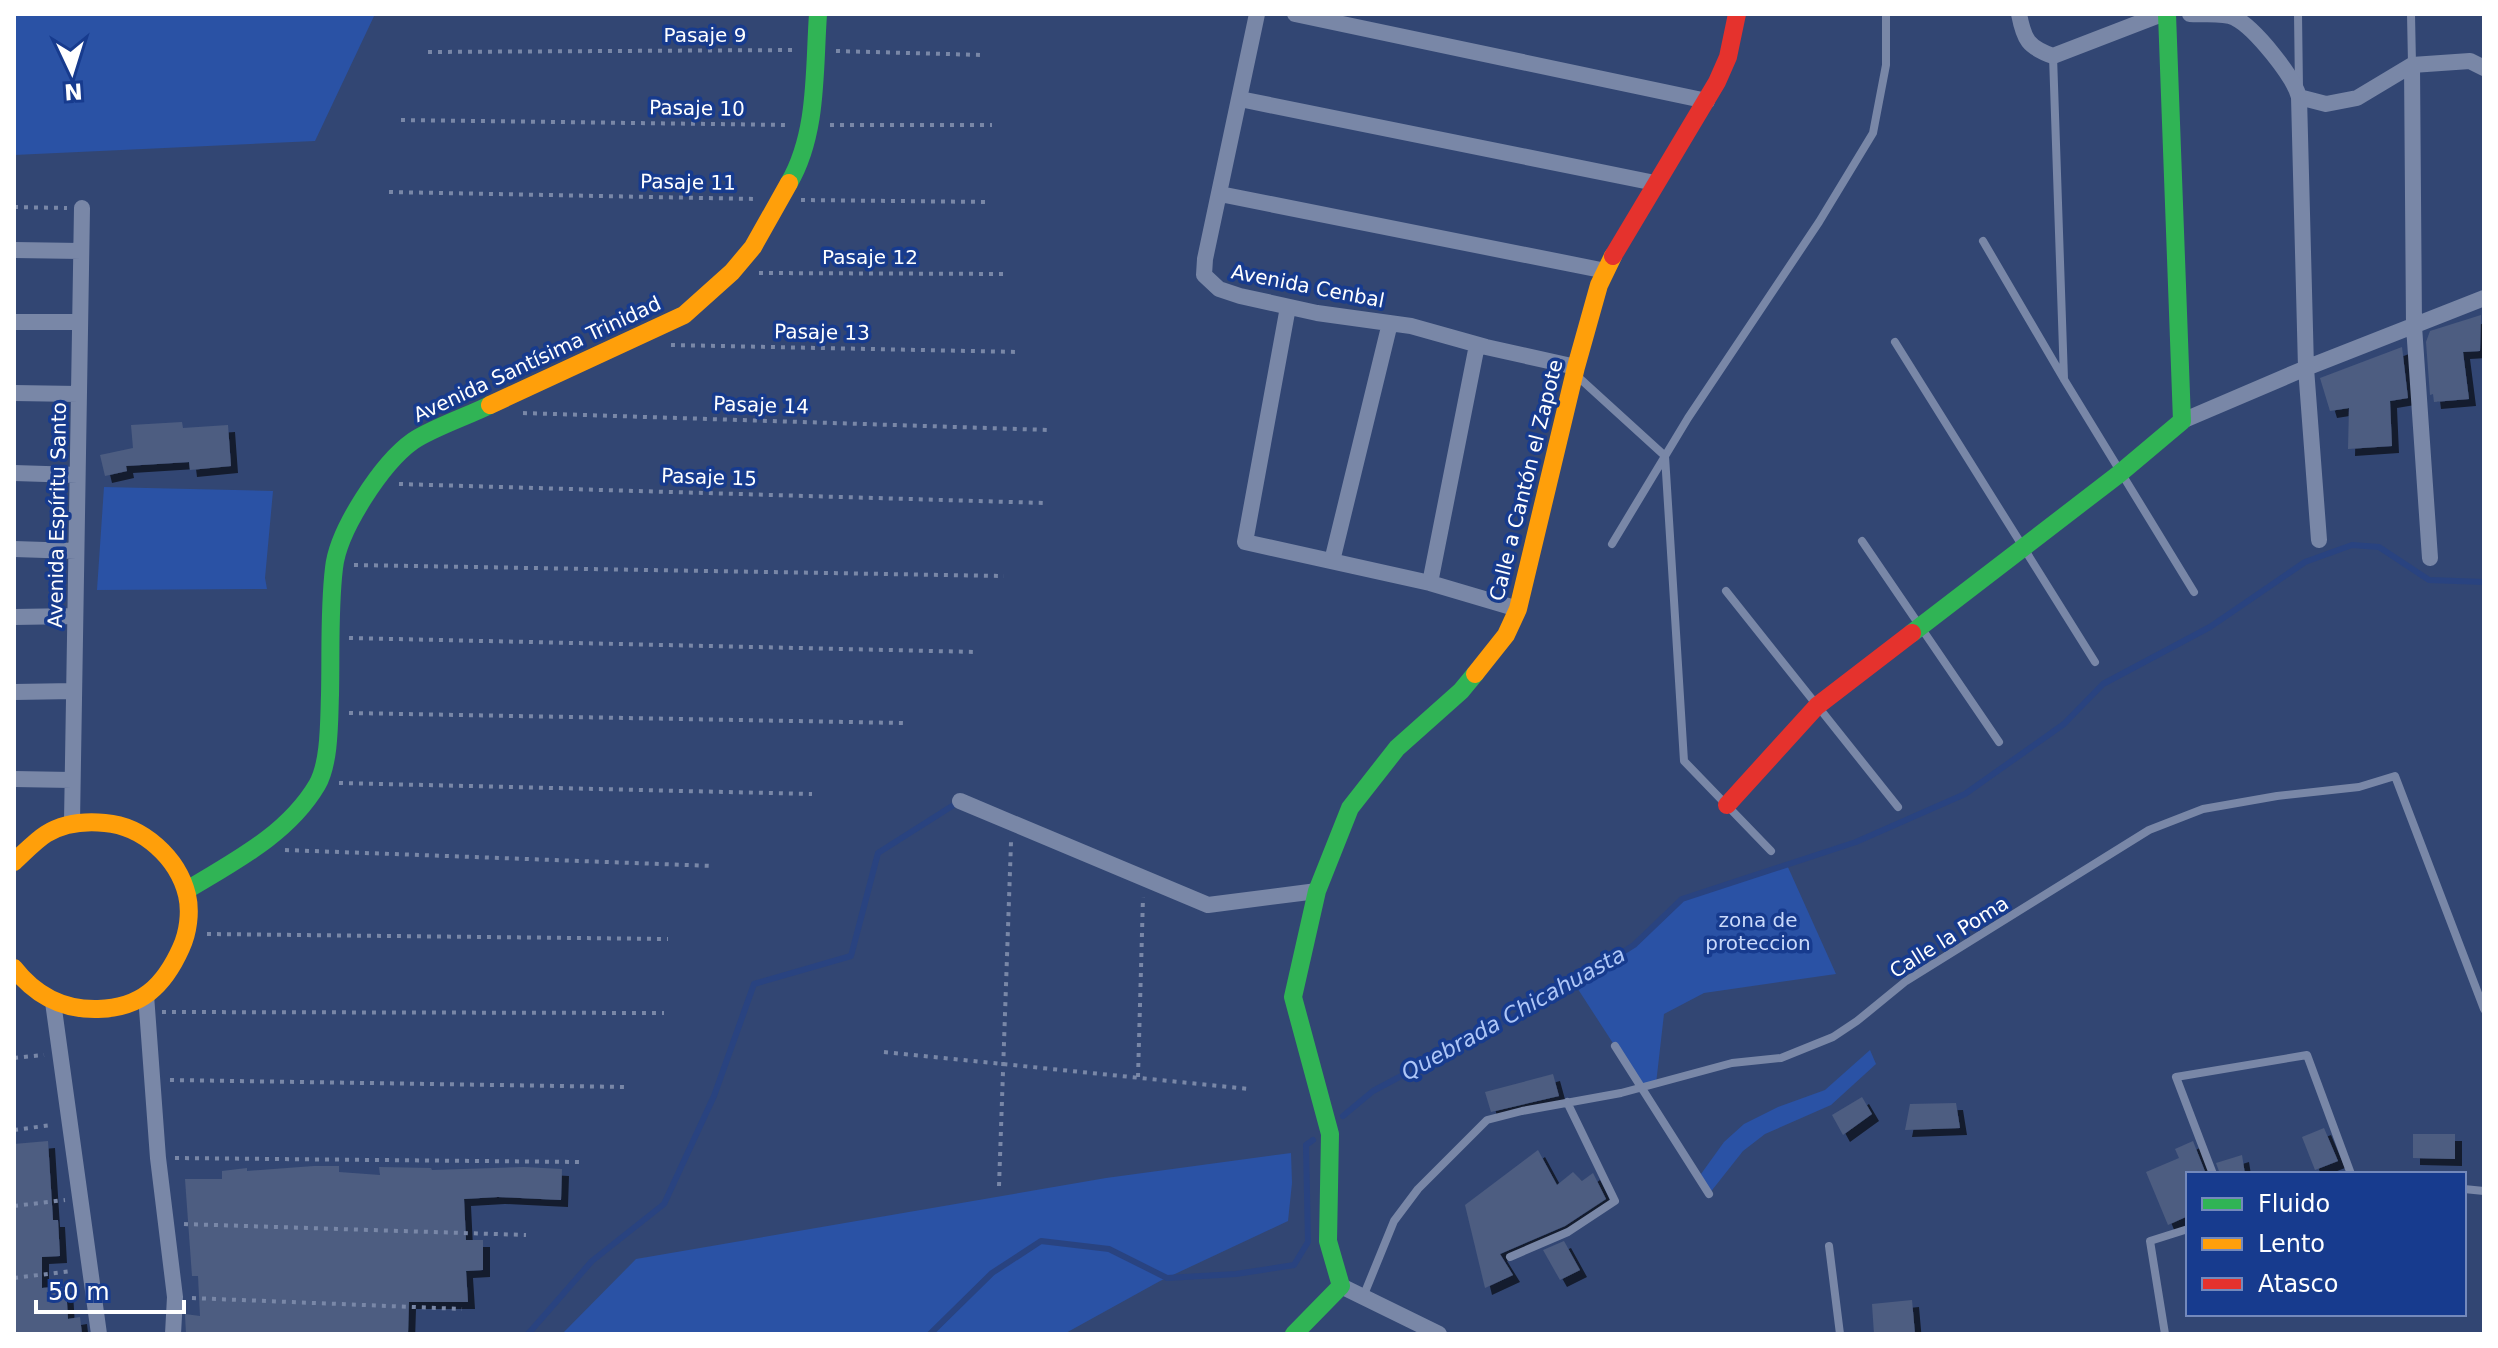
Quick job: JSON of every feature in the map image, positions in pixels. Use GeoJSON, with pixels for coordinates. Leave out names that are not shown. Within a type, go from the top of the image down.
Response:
{"type":"FeatureCollection","features":[{"type":"Feature","properties":{"kind":"street","name":"Avenida Santísima Trinidad"},"geometry":{"type":"LineString","coordinates":[[187,890],[254,849],[295,817],[319,782],[324,767],[329,713],[334,565],[344,536],[372,483],[413,441],[684,315],[732,272],[753,247],[800,164],[810,125],[818,14]]}},
{"type":"Feature","properties":{"kind":"street","name":"Avenida Cenbal"},"geometry":{"type":"LineString","coordinates":[[1257,14],[1204,275],[1219,289],[1288,307],[1411,326],[1575,370]]}},
{"type":"Feature","properties":{"kind":"street"},"geometry":{"type":"LineString","coordinates":[[1295,14],[1707,101]]}},
{"type":"Feature","properties":{"kind":"street","name":"Calle a Cantón el Zapote"},"geometry":{"type":"LineString","coordinates":[[1341,1286],[1328,1241],[1330,1134],[1293,997],[1317,891],[1350,808],[1397,748],[1461,691],[1506,635],[1518,609],[1575,370],[1599,285],[1655,183],[1707,101],[1728,57],[1737,14]]}},
{"type":"Feature","properties":{"kind":"street"},"geometry":{"type":"LineString","coordinates":[[2019,14],[2023,36],[2036,50],[2053,56],[2165,14],[2182,421]]}},
{"type":"Feature","properties":{"kind":"street"},"geometry":{"type":"LineString","coordinates":[[2190,14],[2234,17],[2268,48],[2296,86],[2299,97],[2306,368],[2319,540]]}},
{"type":"Feature","properties":{"kind":"street"},"geometry":{"type":"LineString","coordinates":[[2299,97],[2326,104],[2357,98],[2412,65],[2470,61],[2484,68]]}},
{"type":"Feature","properties":{"kind":"street"},"geometry":{"type":"LineString","coordinates":[[2412,65],[2414,326],[2430,558]]}},
{"type":"Feature","properties":{"kind":"street"},"geometry":{"type":"LineString","coordinates":[[1240,99],[1655,183]]}},
{"type":"Feature","properties":{"kind":"street"},"geometry":{"type":"LineString","coordinates":[[1220,194],[1606,271]]}},
{"type":"Feature","properties":{"kind":"street","name":"Avenida Espíritu Santo"},"geometry":{"type":"LineString","coordinates":[[72,822],[82,208]]}},
{"type":"Feature","properties":{"kind":"street"},"geometry":{"type":"LineString","coordinates":[[14,250],[81,251]]}},
{"type":"Feature","properties":{"kind":"street"},"geometry":{"type":"LineString","coordinates":[[1727,805],[1817,706],[2121,472],[2182,421],[2484,298]]}},
{"type":"Feature","properties":{"kind":"street"},"geometry":{"type":"LineString","coordinates":[[1288,307],[1245,542],[1430,583],[1518,609]]}},
{"type":"Feature","properties":{"kind":"street"},"geometry":{"type":"LineString","coordinates":[[14,322],[80,322]]}},
{"type":"Feature","properties":{"kind":"street"},"geometry":{"type":"LineString","coordinates":[[1332,561],[1390,323]]}},
{"type":"Feature","properties":{"kind":"street"},"geometry":{"type":"LineString","coordinates":[[1430,583],[1477,345]]}},
{"type":"Feature","properties":{"kind":"street"},"geometry":{"type":"LineString","coordinates":[[14,393],[78,394]]}},
{"type":"Feature","properties":{"kind":"street"},"geometry":{"type":"LineString","coordinates":[[14,473],[77,475]]}},
{"type":"Feature","properties":{"kind":"street"},"geometry":{"type":"LineString","coordinates":[[14,549],[76,551]]}},
{"type":"Feature","properties":{"kind":"street"},"geometry":{"type":"LineString","coordinates":[[14,617],[75,616]]}},
{"type":"Feature","properties":{"kind":"street"},"geometry":{"type":"LineString","coordinates":[[14,692],[74,691]]}},
{"type":"Feature","properties":{"kind":"street"},"geometry":{"type":"LineString","coordinates":[[14,779],[72,780]]}},
{"type":"Feature","properties":{"kind":"street"},"geometry":{"type":"LineString","coordinates":[[960,801],[1208,905],[1317,891]]}},
{"type":"Feature","properties":{"kind":"street"},"geometry":{"type":"LineString","coordinates":[[14,862],[38,836],[72,822],[101,820],[130,826],[155,841],[175,863],[187,890],[190,912],[188,934],[180,958],[147,1004],[158,1158],[175,1297],[173,1334]]}},
{"type":"Feature","properties":{"kind":"street"},"geometry":{"type":"LineString","coordinates":[[14,968],[35,991],[53,1002],[84,1010],[147,1004]]}},
{"type":"Feature","properties":{"kind":"street"},"geometry":{"type":"LineString","coordinates":[[53,1002],[99,1334]]}},
{"type":"Feature","properties":{"kind":"street"},"geometry":{"type":"LineString","coordinates":[[1294,1334],[1341,1286],[1439,1334]]}},
{"type":"Feature","properties":{"kind":"lane"},"geometry":{"type":"LineString","coordinates":[[1612,544],[1688,418],[1819,222],[1873,133],[1886,65],[1886,14]]}},
{"type":"Feature","properties":{"kind":"lane"},"geometry":{"type":"LineString","coordinates":[[2298,14],[2299,97]]}},
{"type":"Feature","properties":{"kind":"lane"},"geometry":{"type":"LineString","coordinates":[[2411,14],[2412,65]]}},
{"type":"Feature","properties":{"kind":"lane"},"geometry":{"type":"LineString","coordinates":[[2053,56],[2065,381]]}},
{"type":"Feature","properties":{"kind":"lane"},"geometry":{"type":"LineString","coordinates":[[1983,241],[2194,592]]}},
{"type":"Feature","properties":{"kind":"lane"},"geometry":{"type":"LineString","coordinates":[[1895,342],[2095,662]]}},
{"type":"Feature","properties":{"kind":"lane"},"geometry":{"type":"LineString","coordinates":[[1575,370],[1665,456],[1684,761],[1771,851]]}},
{"type":"Feature","properties":{"kind":"lane"},"geometry":{"type":"LineString","coordinates":[[1862,541],[1999,742]]}},
{"type":"Feature","properties":{"kind":"lane"},"geometry":{"type":"LineString","coordinates":[[1726,591],[1898,807]]}},
{"type":"Feature","properties":{"kind":"lane","name":"Calle la Poma"},"geometry":{"type":"LineString","coordinates":[[1363,1297],[1394,1221],[1418,1189],[1487,1120],[1642,1088],[1732,1063],[1781,1058],[1833,1037],[1906,981],[2149,830],[2203,809],[2277,796],[2359,787],[2395,776],[2484,1009]]}},
{"type":"Feature","properties":{"kind":"lane"},"geometry":{"type":"LineString","coordinates":[[1615,1046],[1709,1194]]}},
{"type":"Feature","properties":{"kind":"lane"},"geometry":{"type":"LineString","coordinates":[[2212,1172],[2176,1077],[2307,1055],[2350,1172]]}},
{"type":"Feature","properties":{"kind":"lane"},"geometry":{"type":"LineString","coordinates":[[1510,1257],[1568,1232],[1615,1201],[1567,1102]]}},
{"type":"Feature","properties":{"kind":"lane"},"geometry":{"type":"LineString","coordinates":[[2165,1334],[2150,1241],[2186,1230]]}},
{"type":"Feature","properties":{"kind":"lane"},"geometry":{"type":"LineString","coordinates":[[1829,1246],[1840,1334]]}},
{"type":"Feature","properties":{"kind":"path","name":"Pasaje 9"},"geometry":{"type":"LineString","coordinates":[[428,52],[817,50],[982,55]]}},
{"type":"Feature","properties":{"kind":"path","name":"Pasaje 10"},"geometry":{"type":"LineString","coordinates":[[401,120],[992,125]]}},
{"type":"Feature","properties":{"kind":"path","name":"Pasaje 11"},"geometry":{"type":"LineString","coordinates":[[389,192],[987,202]]}},
{"type":"Feature","properties":{"kind":"path"},"geometry":{"type":"LineString","coordinates":[[14,207],[82,208]]}},
{"type":"Feature","properties":{"kind":"path","name":"Pasaje 12"},"geometry":{"type":"LineString","coordinates":[[732,272],[1008,274]]}},
{"type":"Feature","properties":{"kind":"path","name":"Pasaje 13"},"geometry":{"type":"LineString","coordinates":[[671,345],[1020,352]]}},
{"type":"Feature","properties":{"kind":"path","name":"Pasaje 14"},"geometry":{"type":"LineString","coordinates":[[519,413],[1049,430]]}},
{"type":"Feature","properties":{"kind":"path","name":"Pasaje 15"},"geometry":{"type":"LineString","coordinates":[[372,483],[1045,503]]}},
{"type":"Feature","properties":{"kind":"path"},"geometry":{"type":"LineString","coordinates":[[334,565],[1004,576]]}},
{"type":"Feature","properties":{"kind":"path"},"geometry":{"type":"LineString","coordinates":[[331,638],[978,652]]}},
{"type":"Feature","properties":{"kind":"path"},"geometry":{"type":"LineString","coordinates":[[329,713],[903,723]]}},
{"type":"Feature","properties":{"kind":"path"},"geometry":{"type":"LineString","coordinates":[[319,782],[812,794]]}},
{"type":"Feature","properties":{"kind":"path"},"geometry":{"type":"LineString","coordinates":[[999,1186],[1012,823]]}},
{"type":"Feature","properties":{"kind":"path"},"geometry":{"type":"LineString","coordinates":[[254,849],[714,866]]}},
{"type":"Feature","properties":{"kind":"path"},"geometry":{"type":"LineString","coordinates":[[1138,1077],[1144,879]]}},
{"type":"Feature","properties":{"kind":"path"},"geometry":{"type":"LineString","coordinates":[[188,934],[668,939]]}},
{"type":"Feature","properties":{"kind":"path"},"geometry":{"type":"LineString","coordinates":[[147,1004],[664,1013]]}},
{"type":"Feature","properties":{"kind":"path"},"geometry":{"type":"LineString","coordinates":[[884,1052],[1249,1089]]}},
{"type":"Feature","properties":{"kind":"path"},"geometry":{"type":"LineString","coordinates":[[14,1058],[62,1053]]}},
{"type":"Feature","properties":{"kind":"path"},"geometry":{"type":"LineString","coordinates":[[153,1080],[627,1087]]}},
{"type":"Feature","properties":{"kind":"path"},"geometry":{"type":"LineString","coordinates":[[14,1130],[70,1123]]}},
{"type":"Feature","properties":{"kind":"path"},"geometry":{"type":"LineString","coordinates":[[158,1158],[580,1162]]}},
{"type":"Feature","properties":{"kind":"path"},"geometry":{"type":"LineString","coordinates":[[14,1206],[79,1199]]}},
{"type":"Feature","properties":{"kind":"path"},"geometry":{"type":"LineString","coordinates":[[167,1223],[526,1235]]}},
{"type":"Feature","properties":{"kind":"path"},"geometry":{"type":"LineString","coordinates":[[14,1278],[91,1269]]}},
{"type":"Feature","properties":{"kind":"path"},"geometry":{"type":"LineString","coordinates":[[175,1297],[462,1309]]}},
{"type":"Feature","properties":{"kind":"green space"},"geometry":{"type":"Polygon","coordinates":[[[14,14],[375,14],[315,141],[14,155],[14,14]]]}},
{"type":"Feature","properties":{"kind":"green space"},"geometry":{"type":"Polygon","coordinates":[[[104,487],[273,491],[265,578],[267,589],[97,590],[104,487]]]}},
{"type":"Feature","properties":{"kind":"green space","name":"zona de proteccion"},"geometry":{"type":"Polygon","coordinates":[[[1787,865],[1836,974],[1704,993],[1664,1014],[1656,1084],[1642,1088],[1574,983],[1634,945],[1686,898],[1787,865]]]}},
{"type":"Feature","properties":{"kind":"green space"},"geometry":{"type":"Polygon","coordinates":[[[1870,1050],[1876,1064],[1831,1105],[1765,1134],[1743,1151],[1709,1194],[1701,1174],[1724,1142],[1744,1124],[1778,1107],[1825,1090],[1870,1050]]]}},
{"type":"Feature","properties":{"kind":"green space"},"geometry":{"type":"Polygon","coordinates":[[[1291,1153],[1288,1221],[1160,1281],[1064,1334],[562,1334],[636,1259],[1106,1178],[1291,1153]]]}},
{"type":"Feature","properties":{"kind":"building"},"geometry":{"type":"Polygon","coordinates":[[[2481,315],[2480,351],[2463,352],[2469,399],[2434,402],[2433,394],[2430,395],[2426,342],[2430,331],[2481,315]]]}},
{"type":"Feature","properties":{"kind":"building"},"geometry":{"type":"Polygon","coordinates":[[[2402,347],[2408,398],[2390,401],[2392,446],[2348,449],[2349,408],[2330,411],[2320,378],[2402,347]]]}},
{"type":"Feature","properties":{"kind":"building"},"geometry":{"type":"Polygon","coordinates":[[[182,422],[183,428],[228,425],[231,466],[190,470],[189,462],[126,466],[127,471],[105,476],[100,455],[133,448],[131,425],[182,422]]]}},
{"type":"Feature","properties":{"kind":"building"},"geometry":{"type":"Polygon","coordinates":[[[1553,1074],[1559,1096],[1491,1112],[1485,1092],[1553,1074]]]}},
{"type":"Feature","properties":{"kind":"building"},"geometry":{"type":"Polygon","coordinates":[[[1862,1097],[1872,1114],[1843,1135],[1832,1115],[1862,1097]]]}},
{"type":"Feature","properties":{"kind":"building"},"geometry":{"type":"Polygon","coordinates":[[[1956,1103],[1960,1128],[1905,1130],[1910,1104],[1956,1103]]]}},
{"type":"Feature","properties":{"kind":"building"},"geometry":{"type":"Polygon","coordinates":[[[2324,1128],[2338,1161],[2315,1170],[2302,1137],[2324,1128]]]}},
{"type":"Feature","properties":{"kind":"building"},"geometry":{"type":"Polygon","coordinates":[[[2413,1134],[2455,1134],[2455,1159],[2413,1158],[2413,1134]]]}},
{"type":"Feature","properties":{"kind":"building"},"geometry":{"type":"Polygon","coordinates":[[[48,1141],[53,1220],[58,1220],[60,1256],[42,1257],[42,1288],[66,1286],[68,1319],[80,1317],[82,1334],[14,1334],[14,1144],[48,1141]]]}},
{"type":"Feature","properties":{"kind":"building"},"geometry":{"type":"Polygon","coordinates":[[[2193,1141],[2205,1172],[2186,1172],[2186,1217],[2168,1225],[2146,1172],[2179,1158],[2175,1149],[2193,1141]]]}},
{"type":"Feature","properties":{"kind":"building"},"geometry":{"type":"Polygon","coordinates":[[[1538,1150],[1557,1185],[1573,1172],[1582,1181],[1593,1173],[1606,1199],[1565,1226],[1500,1254],[1513,1275],[1485,1288],[1465,1205],[1538,1150]]]}},
{"type":"Feature","properties":{"kind":"building"},"geometry":{"type":"Polygon","coordinates":[[[2242,1155],[2245,1172],[2219,1172],[2216,1163],[2242,1155]]]}},
{"type":"Feature","properties":{"kind":"building"},"geometry":{"type":"Polygon","coordinates":[[[339,1166],[339,1172],[380,1175],[379,1167],[432,1170],[562,1169],[561,1200],[464,1199],[466,1240],[483,1240],[483,1270],[466,1271],[468,1302],[409,1302],[408,1334],[186,1334],[185,1314],[200,1316],[198,1276],[192,1276],[185,1179],[222,1179],[222,1171],[247,1168],[247,1171],[339,1166]]]}},
{"type":"Feature","properties":{"kind":"building"},"geometry":{"type":"Polygon","coordinates":[[[1564,1241],[1580,1270],[1560,1280],[1543,1250],[1564,1241]]]}},
{"type":"Feature","properties":{"kind":"building"},"geometry":{"type":"Polygon","coordinates":[[[1912,1300],[1915,1334],[1874,1334],[1872,1304],[1912,1300]]]}},
{"type":"Feature","properties":{"kind":"waterway","name":"Quebrada Chicahuasta"},"geometry":{"type":"LineString","coordinates":[[1343,1116],[1373,1091],[1559,992],[1634,945],[1682,899],[1856,842],[1965,794],[2064,724],[2103,684],[2210,627],[2305,562],[2352,545],[2379,547],[2429,580],[2484,582]]}},
{"type":"Feature","properties":{"kind":"waterway"},"geometry":{"type":"LineString","coordinates":[[528,1334],[592,1261],[664,1204],[714,1096],[754,984],[851,956],[878,853],[960,801]]}},
{"type":"Feature","properties":{"kind":"waterway","name":"Quebrada Chicahuasta"},"geometry":{"type":"LineString","coordinates":[[930,1334],[992,1273],[1041,1241],[1109,1249],[1167,1278],[1236,1274],[1294,1265],[1308,1242],[1306,1145],[1313,1140]]}},
{"type":"Feature","properties":{"kind":"traffic: fast"},"geometry":{"type":"LineString","coordinates":[[789,183],[810,122],[818,14]]}},
{"type":"Feature","properties":{"kind":"traffic: fast"},"geometry":{"type":"LineString","coordinates":[[1912,633],[2119,474],[2182,421],[2167,14]]}},
{"type":"Feature","properties":{"kind":"traffic: fast"},"geometry":{"type":"LineString","coordinates":[[187,890],[276,832],[317,785],[327,753],[329,729],[334,568],[344,535],[363,498],[388,465],[413,441],[490,405]]}},
{"type":"Feature","properties":{"kind":"traffic: fast"},"geometry":{"type":"LineString","coordinates":[[1294,1334],[1341,1286],[1328,1241],[1330,1134],[1293,997],[1317,891],[1350,808],[1397,748],[1461,691],[1475,674]]}},
{"type":"Feature","properties":{"kind":"traffic: slow"},"geometry":{"type":"LineString","coordinates":[[490,405],[684,315],[732,272],[753,247],[789,183]]}},
{"type":"Feature","properties":{"kind":"traffic: slow"},"geometry":{"type":"LineString","coordinates":[[1475,674],[1506,635],[1518,609],[1576,367],[1599,285],[1613,256]]}},
{"type":"Feature","properties":{"kind":"traffic: slow"},"geometry":{"type":"LineString","coordinates":[[14,862],[42,837],[60,827],[90,822],[119,825],[145,837],[167,857],[182,881],[189,908],[183,942],[167,973],[149,992],[127,1004],[98,1009],[62,1004],[31,986],[14,968]]}},
{"type":"Feature","properties":{"kind":"traffic: jam"},"geometry":{"type":"LineString","coordinates":[[1613,256],[1717,82],[1728,57],[1737,14]]}},
{"type":"Feature","properties":{"kind":"traffic: jam"},"geometry":{"type":"LineString","coordinates":[[1727,805],[1817,706],[1912,633]]}}]}
